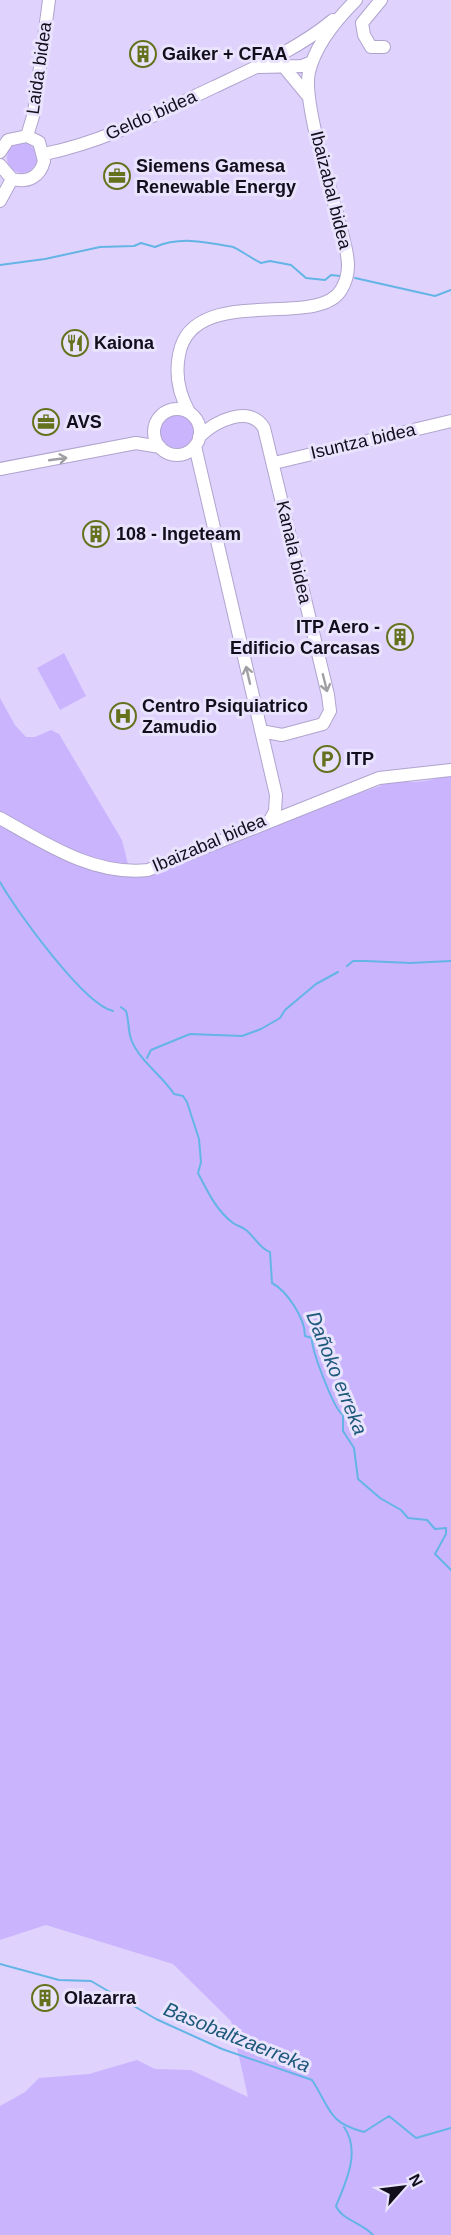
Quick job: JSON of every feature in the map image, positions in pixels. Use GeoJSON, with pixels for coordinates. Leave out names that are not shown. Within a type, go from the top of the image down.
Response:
{"type":"FeatureCollection","features":[{"type":"Feature","properties":{"kind":"street","name":"Laida bidea"},"geometry":{"type":"LineString","coordinates":[[27,136],[34,113],[50,0]]}},
{"type":"Feature","properties":{"kind":"street"},"geometry":{"type":"LineString","coordinates":[[381,0],[362,23],[364,35],[371,47],[384,47]]}},
{"type":"Feature","properties":{"kind":"street","name":"Geldo bidea"},"geometry":{"type":"LineString","coordinates":[[44,154],[87,143],[134,125],[254,67],[296,46],[352,4]]}},
{"type":"Feature","properties":{"kind":"street","name":"Ibaizabal bidea"},"geometry":{"type":"LineString","coordinates":[[166,411],[176,393],[180,350],[186,338],[208,320],[233,312],[324,303],[341,290],[349,270],[348,259],[308,82],[312,62],[352,4]]}},
{"type":"Feature","properties":{"kind":"street"},"geometry":{"type":"LineString","coordinates":[[296,46],[312,62]]}},
{"type":"Feature","properties":{"kind":"street"},"geometry":{"type":"LineString","coordinates":[[254,67],[284,67],[312,62]]}},
{"type":"Feature","properties":{"kind":"street"},"geometry":{"type":"LineString","coordinates":[[284,67],[310,99]]}},
{"type":"Feature","properties":{"kind":"street"},"geometry":{"type":"LineString","coordinates":[[0,152],[8,140],[27,136],[39,142],[44,154],[42,168],[38,174],[26,181],[12,179],[0,165]]}},
{"type":"Feature","properties":{"kind":"street"},"geometry":{"type":"LineString","coordinates":[[0,201],[12,179]]}},
{"type":"Feature","properties":{"kind":"street","name":"Ibaizabal bidea"},"geometry":{"type":"LineString","coordinates":[[177,379],[191,414]]}},
{"type":"Feature","properties":{"kind":"street"},"geometry":{"type":"LineString","coordinates":[[160,447],[155,427],[166,411],[182,409],[191,414],[200,430],[197,441]]}},
{"type":"Feature","properties":{"kind":"street","name":"Kanala bidea"},"geometry":{"type":"LineString","coordinates":[[191,414],[225,420],[243,416],[257,420],[264,428],[274,463],[330,711],[327,720],[312,729],[282,735]]}},
{"type":"Feature","properties":{"kind":"street"},"geometry":{"type":"LineString","coordinates":[[0,469],[76,457],[136,443],[160,447],[174,454],[189,451],[209,428],[225,420]]}},
{"type":"Feature","properties":{"kind":"street","name":"Isuntza bidea"},"geometry":{"type":"LineString","coordinates":[[274,463],[451,420]]}},
{"type":"Feature","properties":{"kind":"street","name":"Ibaizabal bidea"},"geometry":{"type":"LineString","coordinates":[[0,818],[80,861],[138,871],[148,870],[269,822],[275,810],[276,795],[204,488],[197,441]]}},
{"type":"Feature","properties":{"kind":"street"},"geometry":{"type":"LineString","coordinates":[[261,732],[282,735]]}},
{"type":"Feature","properties":{"kind":"street"},"geometry":{"type":"LineString","coordinates":[[265,748],[282,735]]}},
{"type":"Feature","properties":{"kind":"street"},"geometry":{"type":"LineString","coordinates":[[269,822],[379,778],[451,770]]}},
{"type":"Feature","properties":{"kind":"shaded area"},"geometry":{"type":"Polygon","coordinates":[[[22,143],[33,147],[37,158],[33,169],[22,173],[11,169],[7,158],[11,147],[22,143]]]}},
{"type":"Feature","properties":{"kind":"shaded area"},"geometry":{"type":"Polygon","coordinates":[[[177,414],[189,419],[194,431],[189,443],[177,448],[165,443],[160,431],[165,419],[177,414]]]}},
{"type":"Feature","properties":{"kind":"shaded area"},"geometry":{"type":"Polygon","coordinates":[[[64,653],[86,696],[60,710],[37,668],[64,653]]]}},
{"type":"Feature","properties":{"kind":"shaded area"},"geometry":{"type":"Polygon","coordinates":[[[0,698],[15,725],[26,737],[35,737],[51,730],[59,734],[122,840],[128,864],[138,867],[381,786],[379,782],[426,781],[435,779],[451,769],[451,2235],[0,2235],[0,2106],[25,2092],[39,2078],[89,2074],[137,2060],[155,2069],[191,2070],[248,2097],[231,2021],[173,1964],[46,1925],[0,1940],[0,698]]]}},
{"type":"Feature","properties":{"kind":"waterway"},"geometry":{"type":"LineString","coordinates":[[0,265],[45,259],[100,247],[134,246],[141,243],[155,247],[174,242],[193,241],[233,247],[261,263],[270,261],[291,265],[306,278],[325,280],[331,275],[340,276]]}},
{"type":"Feature","properties":{"kind":"waterway"},"geometry":{"type":"LineString","coordinates":[[355,278],[435,296],[451,290]]}},
{"type":"Feature","properties":{"kind":"waterway","name":"Dañoko erreka"},"geometry":{"type":"LineString","coordinates":[[0,882],[20,913],[68,975],[100,1005],[113,1011]]}},
{"type":"Feature","properties":{"kind":"waterway"},"geometry":{"type":"LineString","coordinates":[[347,966],[353,961],[410,963],[451,961]]}},
{"type":"Feature","properties":{"kind":"waterway"},"geometry":{"type":"LineString","coordinates":[[147,1058],[151,1050],[190,1034],[242,1036],[261,1029],[280,1018],[285,1010],[316,984],[338,972]]}},
{"type":"Feature","properties":{"kind":"waterway","name":"Dañoko erreka"},"geometry":{"type":"LineString","coordinates":[[121,1007],[126,1011],[129,1033],[139,1054],[174,1094],[183,1096],[187,1102],[199,1139],[201,1162],[198,1173],[213,1200],[227,1218],[245,1229],[270,1252],[272,1283],[283,1292],[299,1313],[305,1336],[312,1338],[324,1379],[334,1402],[343,1415],[343,1431],[354,1448],[358,1479],[380,1498],[401,1510],[408,1518],[427,1520],[435,1529],[446,1528],[446,1534],[435,1554],[451,1570]]}},
{"type":"Feature","properties":{"kind":"waterway","name":"Basobaltzaerreka"},"geometry":{"type":"LineString","coordinates":[[0,1964],[59,1980],[91,1981],[156,2019],[222,2049],[312,2080],[331,2113],[336,2119],[352,2128],[364,2132],[389,2116],[416,2138],[451,2128]]}},
{"type":"Feature","properties":{"kind":"waterway"},"geometry":{"type":"LineString","coordinates":[[344,2127],[349,2136],[352,2156],[336,2206],[343,2215],[373,2235]]}},
{"type":"Feature","properties":{"kind":"place","name":"Gaiker + CFAA"},"geometry":{"type":"Point","coordinates":[143,54]}},
{"type":"Feature","properties":{"kind":"place","name":"Siemens Gamesa Renewable Energy"},"geometry":{"type":"Point","coordinates":[117,176]}},
{"type":"Feature","properties":{"kind":"place","name":"Kaiona"},"geometry":{"type":"Point","coordinates":[75,343]}},
{"type":"Feature","properties":{"kind":"place","name":"AVS"},"geometry":{"type":"Point","coordinates":[46,422]}},
{"type":"Feature","properties":{"kind":"place","name":"108 - Ingeteam"},"geometry":{"type":"Point","coordinates":[96,534]}},
{"type":"Feature","properties":{"kind":"place","name":"ITP Aero - Edificio Carcasas"},"geometry":{"type":"Point","coordinates":[400,637]}},
{"type":"Feature","properties":{"kind":"place","name":"Centro Psiquiatrico Zamudio"},"geometry":{"type":"Point","coordinates":[123,716]}},
{"type":"Feature","properties":{"kind":"place","name":"ITP"},"geometry":{"type":"Point","coordinates":[327,759]}},
{"type":"Feature","properties":{"kind":"place","name":"Olazarra"},"geometry":{"type":"Point","coordinates":[45,1998]}}]}
